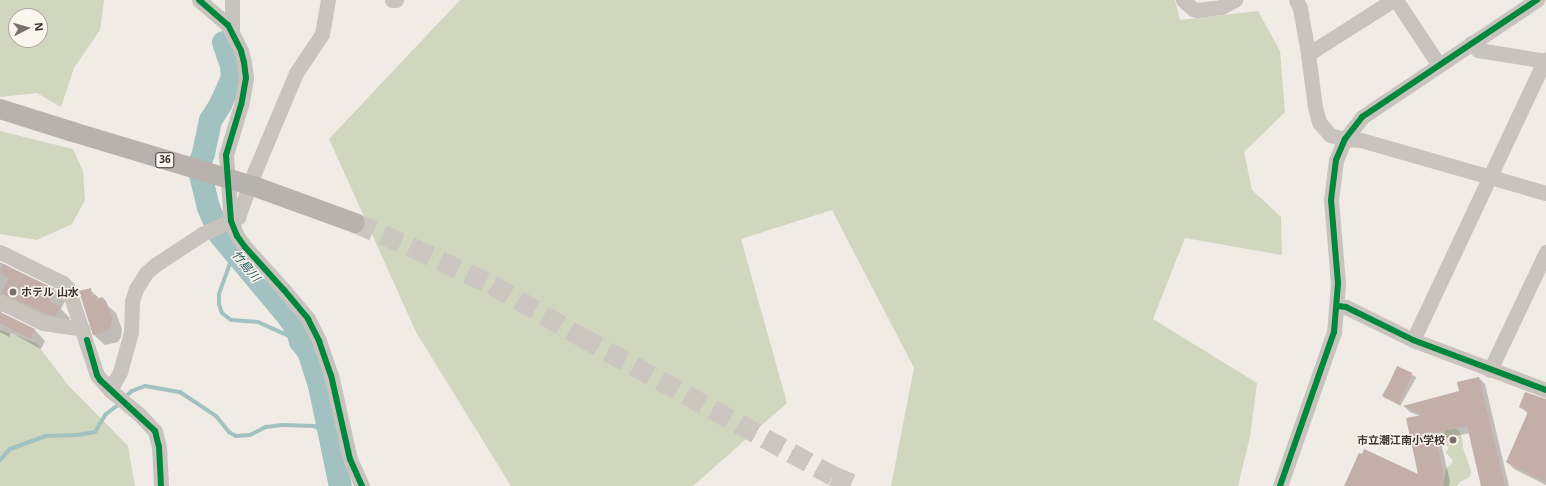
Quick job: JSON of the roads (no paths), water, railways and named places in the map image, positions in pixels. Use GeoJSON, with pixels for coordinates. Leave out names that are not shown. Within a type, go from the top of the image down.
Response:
{"type":"FeatureCollection","features":[{"type":"Feature","properties":{"kind":"main road","name":"36"},"geometry":{"type":"LineString","coordinates":[[0,110],[256,187],[355,223]]}},
{"type":"Feature","properties":{"kind":"street"},"geometry":{"type":"LineString","coordinates":[[199,0],[228,25],[241,51],[246,78],[241,105],[226,155],[221,226]]}},
{"type":"Feature","properties":{"kind":"street"},"geometry":{"type":"LineString","coordinates":[[232,0],[232,33]]}},
{"type":"Feature","properties":{"kind":"street"},"geometry":{"type":"LineString","coordinates":[[110,390],[120,372],[130,339],[132,301],[141,281],[155,265],[238,217],[254,173],[296,73],[322,34],[328,0]]}},
{"type":"Feature","properties":{"kind":"street"},"geometry":{"type":"LineString","coordinates":[[1183,0],[1193,9],[1197,10],[1221,7],[1235,0]]}},
{"type":"Feature","properties":{"kind":"street"},"geometry":{"type":"LineString","coordinates":[[1296,0],[1300,8],[1315,107],[1319,122],[1330,135],[1345,139],[1361,140],[1546,193]]}},
{"type":"Feature","properties":{"kind":"street"},"geometry":{"type":"LineString","coordinates":[[1308,54],[1393,0]]}},
{"type":"Feature","properties":{"kind":"street"},"geometry":{"type":"LineString","coordinates":[[1396,0],[1439,65]]}},
{"type":"Feature","properties":{"kind":"street"},"geometry":{"type":"LineString","coordinates":[[1280,486],[1334,332],[1338,306],[1338,283],[1331,200],[1336,160],[1345,139],[1362,117],[1537,0]]}},
{"type":"Feature","properties":{"kind":"street"},"geometry":{"type":"LineString","coordinates":[[1413,340],[1488,177],[1545,61],[1478,50],[1471,43]]}},
{"type":"Feature","properties":{"kind":"street"},"geometry":{"type":"LineString","coordinates":[[221,226],[237,236],[308,319],[319,342],[331,375],[350,459],[362,486]]}},
{"type":"Feature","properties":{"kind":"street"},"geometry":{"type":"LineString","coordinates":[[0,252],[66,285],[85,334],[97,374],[110,390],[139,414],[155,431],[159,447],[161,486]]}},
{"type":"Feature","properties":{"kind":"street"},"geometry":{"type":"LineString","coordinates":[[1490,370],[1546,252]]}},
{"type":"Feature","properties":{"kind":"street"},"geometry":{"type":"LineString","coordinates":[[0,302],[43,323],[85,334]]}},
{"type":"Feature","properties":{"kind":"street"},"geometry":{"type":"LineString","coordinates":[[1338,306],[1346,307],[1413,340],[1546,390]]}},
{"type":"Feature","properties":{"kind":"waterway","name":"竹島川"},"geometry":{"type":"LineString","coordinates":[[223,42],[231,65],[232,77],[220,104],[210,120],[203,153],[198,166],[208,207],[220,235],[287,315],[297,330],[300,341],[308,351],[319,385],[340,486]]}},
{"type":"Feature","properties":{"kind":"waterway"},"geometry":{"type":"LineString","coordinates":[[234,252],[219,294],[219,304],[222,313],[231,320],[258,322],[300,341]]}},
{"type":"Feature","properties":{"kind":"waterway"},"geometry":{"type":"LineString","coordinates":[[126,396],[132,391],[145,386],[180,392],[216,416],[229,432],[236,436],[250,435],[266,427],[282,425],[314,426],[330,436]]}},
{"type":"Feature","properties":{"kind":"waterway"},"geometry":{"type":"LineString","coordinates":[[0,460],[10,449],[46,436],[78,435],[95,432],[106,414],[118,405]]}},
{"type":"Feature","properties":{"kind":"tunnel"},"geometry":{"type":"LineString","coordinates":[[355,223],[492,285],[581,337],[833,476],[856,486]]}},
{"type":"Feature","properties":{"kind":"place","name":"ホテル 山水"},"geometry":{"type":"Point","coordinates":[13,292]}},
{"type":"Feature","properties":{"kind":"place","name":"市立潮江南小学校"},"geometry":{"type":"Point","coordinates":[1453,440]}}]}
